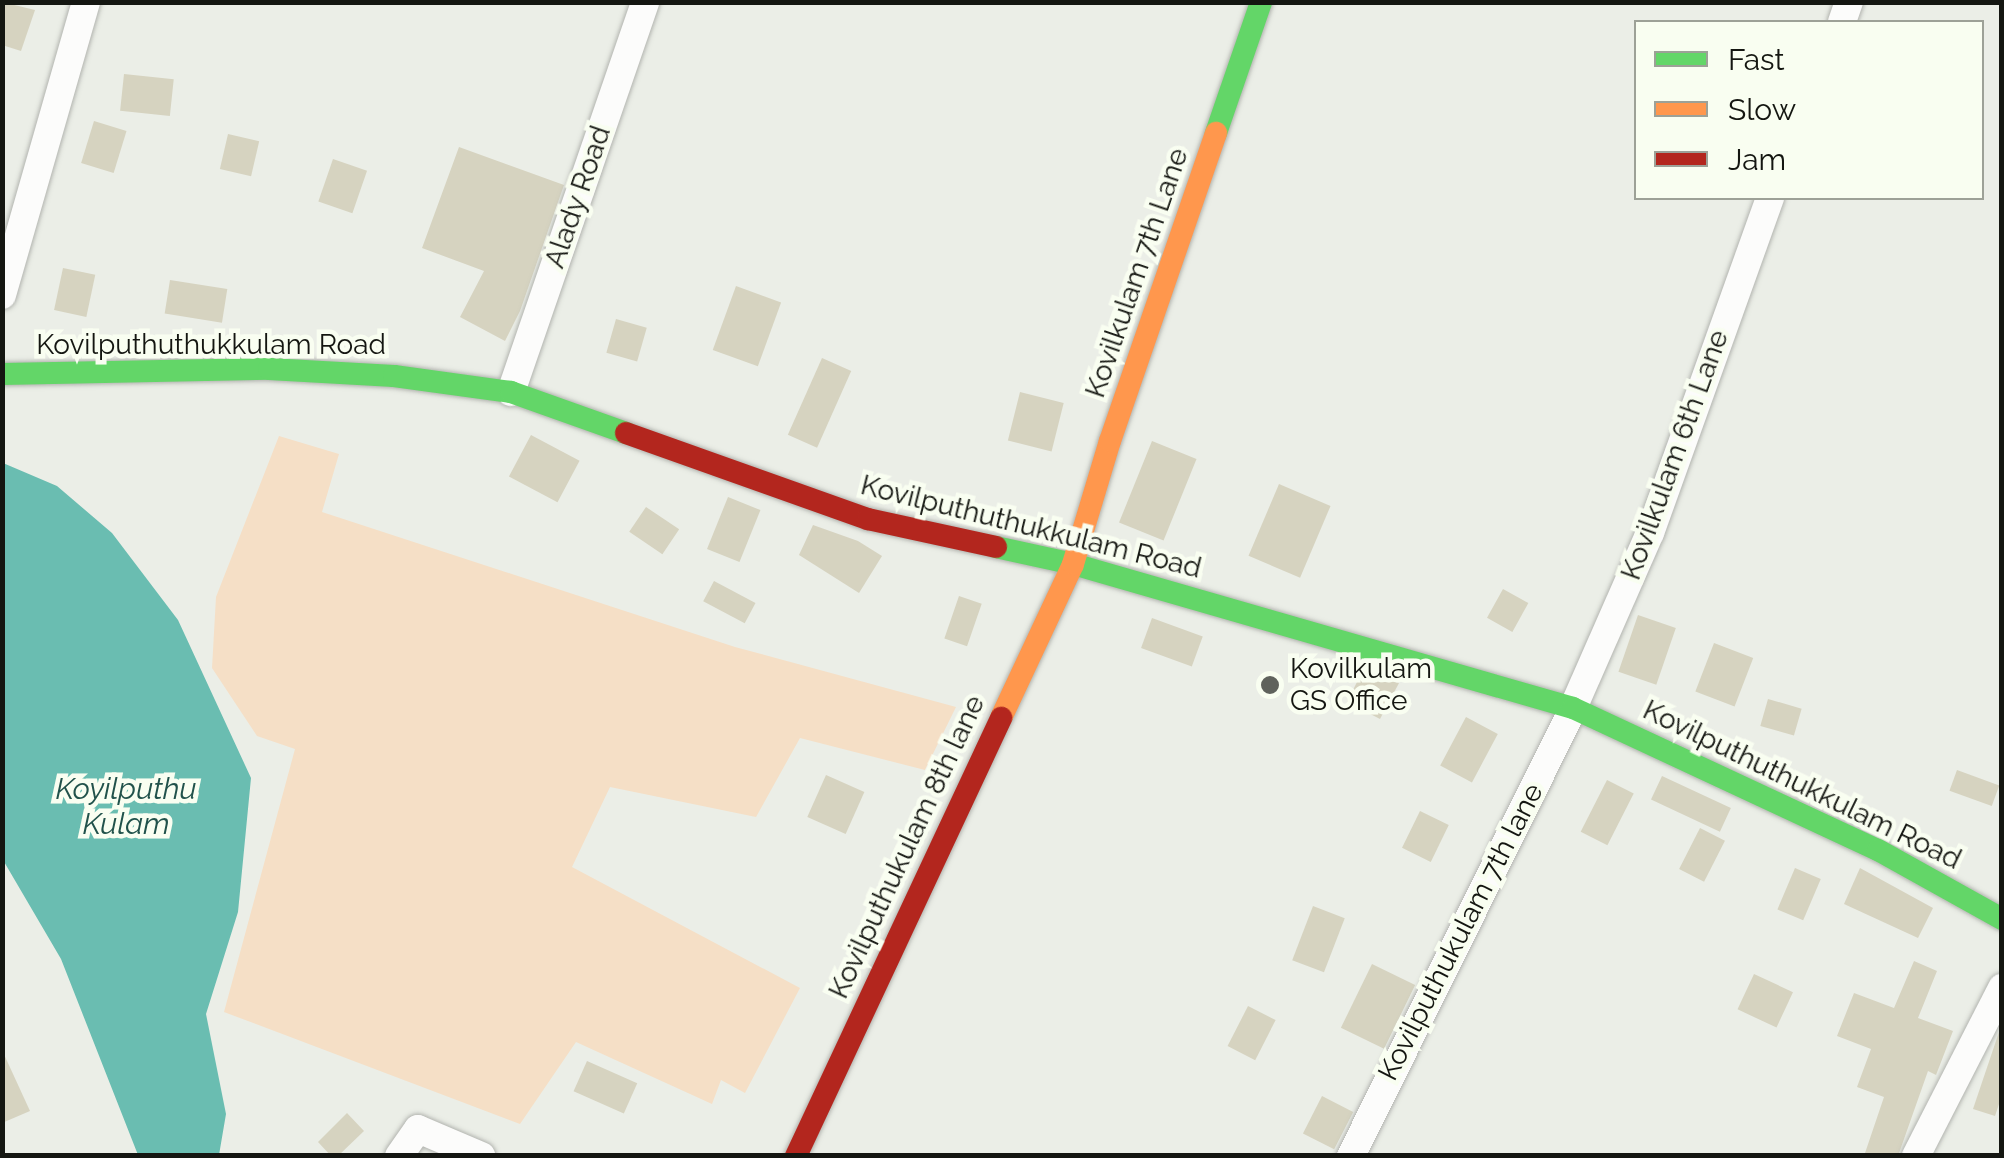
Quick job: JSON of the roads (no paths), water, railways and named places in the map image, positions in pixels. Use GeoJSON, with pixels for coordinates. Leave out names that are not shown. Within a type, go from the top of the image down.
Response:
{"type":"FeatureCollection","features":[{"type":"Feature","properties":{"kind":"street"},"geometry":{"type":"LineString","coordinates":[[2,295],[86,2]]}},
{"type":"Feature","properties":{"kind":"street","name":"Alady Road"},"geometry":{"type":"LineString","coordinates":[[511,392],[645,2]]}},
{"type":"Feature","properties":{"kind":"street","name":"Kovilkulam 7th Lane"},"geometry":{"type":"LineString","coordinates":[[1073,564],[1110,442],[1261,2]]}},
{"type":"Feature","properties":{"kind":"street","name":"Kovilkulam 6th Lane"},"geometry":{"type":"LineString","coordinates":[[1573,708],[1650,534],[1769,200]]}},
{"type":"Feature","properties":{"kind":"street","name":"Kovilputhuthukkulam Road"},"geometry":{"type":"LineString","coordinates":[[2,374],[269,370],[394,376],[511,392],[868,519],[1073,564],[1573,708],[1878,850],[2002,919]]}},
{"type":"Feature","properties":{"kind":"street","name":"Kovilputhukulam 8th lane"},"geometry":{"type":"LineString","coordinates":[[796,1156],[1073,564]]}},
{"type":"Feature","properties":{"kind":"street","name":"Kovilputhukulam 7th lane"},"geometry":{"type":"LineString","coordinates":[[1352,1156],[1573,708]]}},
{"type":"Feature","properties":{"kind":"street"},"geometry":{"type":"LineString","coordinates":[[1916,1156],[2002,988]]}},
{"type":"Feature","properties":{"kind":"street"},"geometry":{"type":"LineString","coordinates":[[399,1156],[418,1129],[480,1156]]}},
{"type":"Feature","properties":{"kind":"water","name":"Koyilputhu Kulam"},"geometry":{"type":"Polygon","coordinates":[[[3,463],[57,486],[112,533],[178,620],[251,778],[238,912],[206,1014],[226,1114],[219,1155],[138,1155],[61,959],[3,860],[3,463]]]}},
{"type":"Feature","properties":{"kind":"place","name":"Kovilkulam GS Office"},"geometry":{"type":"Point","coordinates":[1270,685]}}]}
